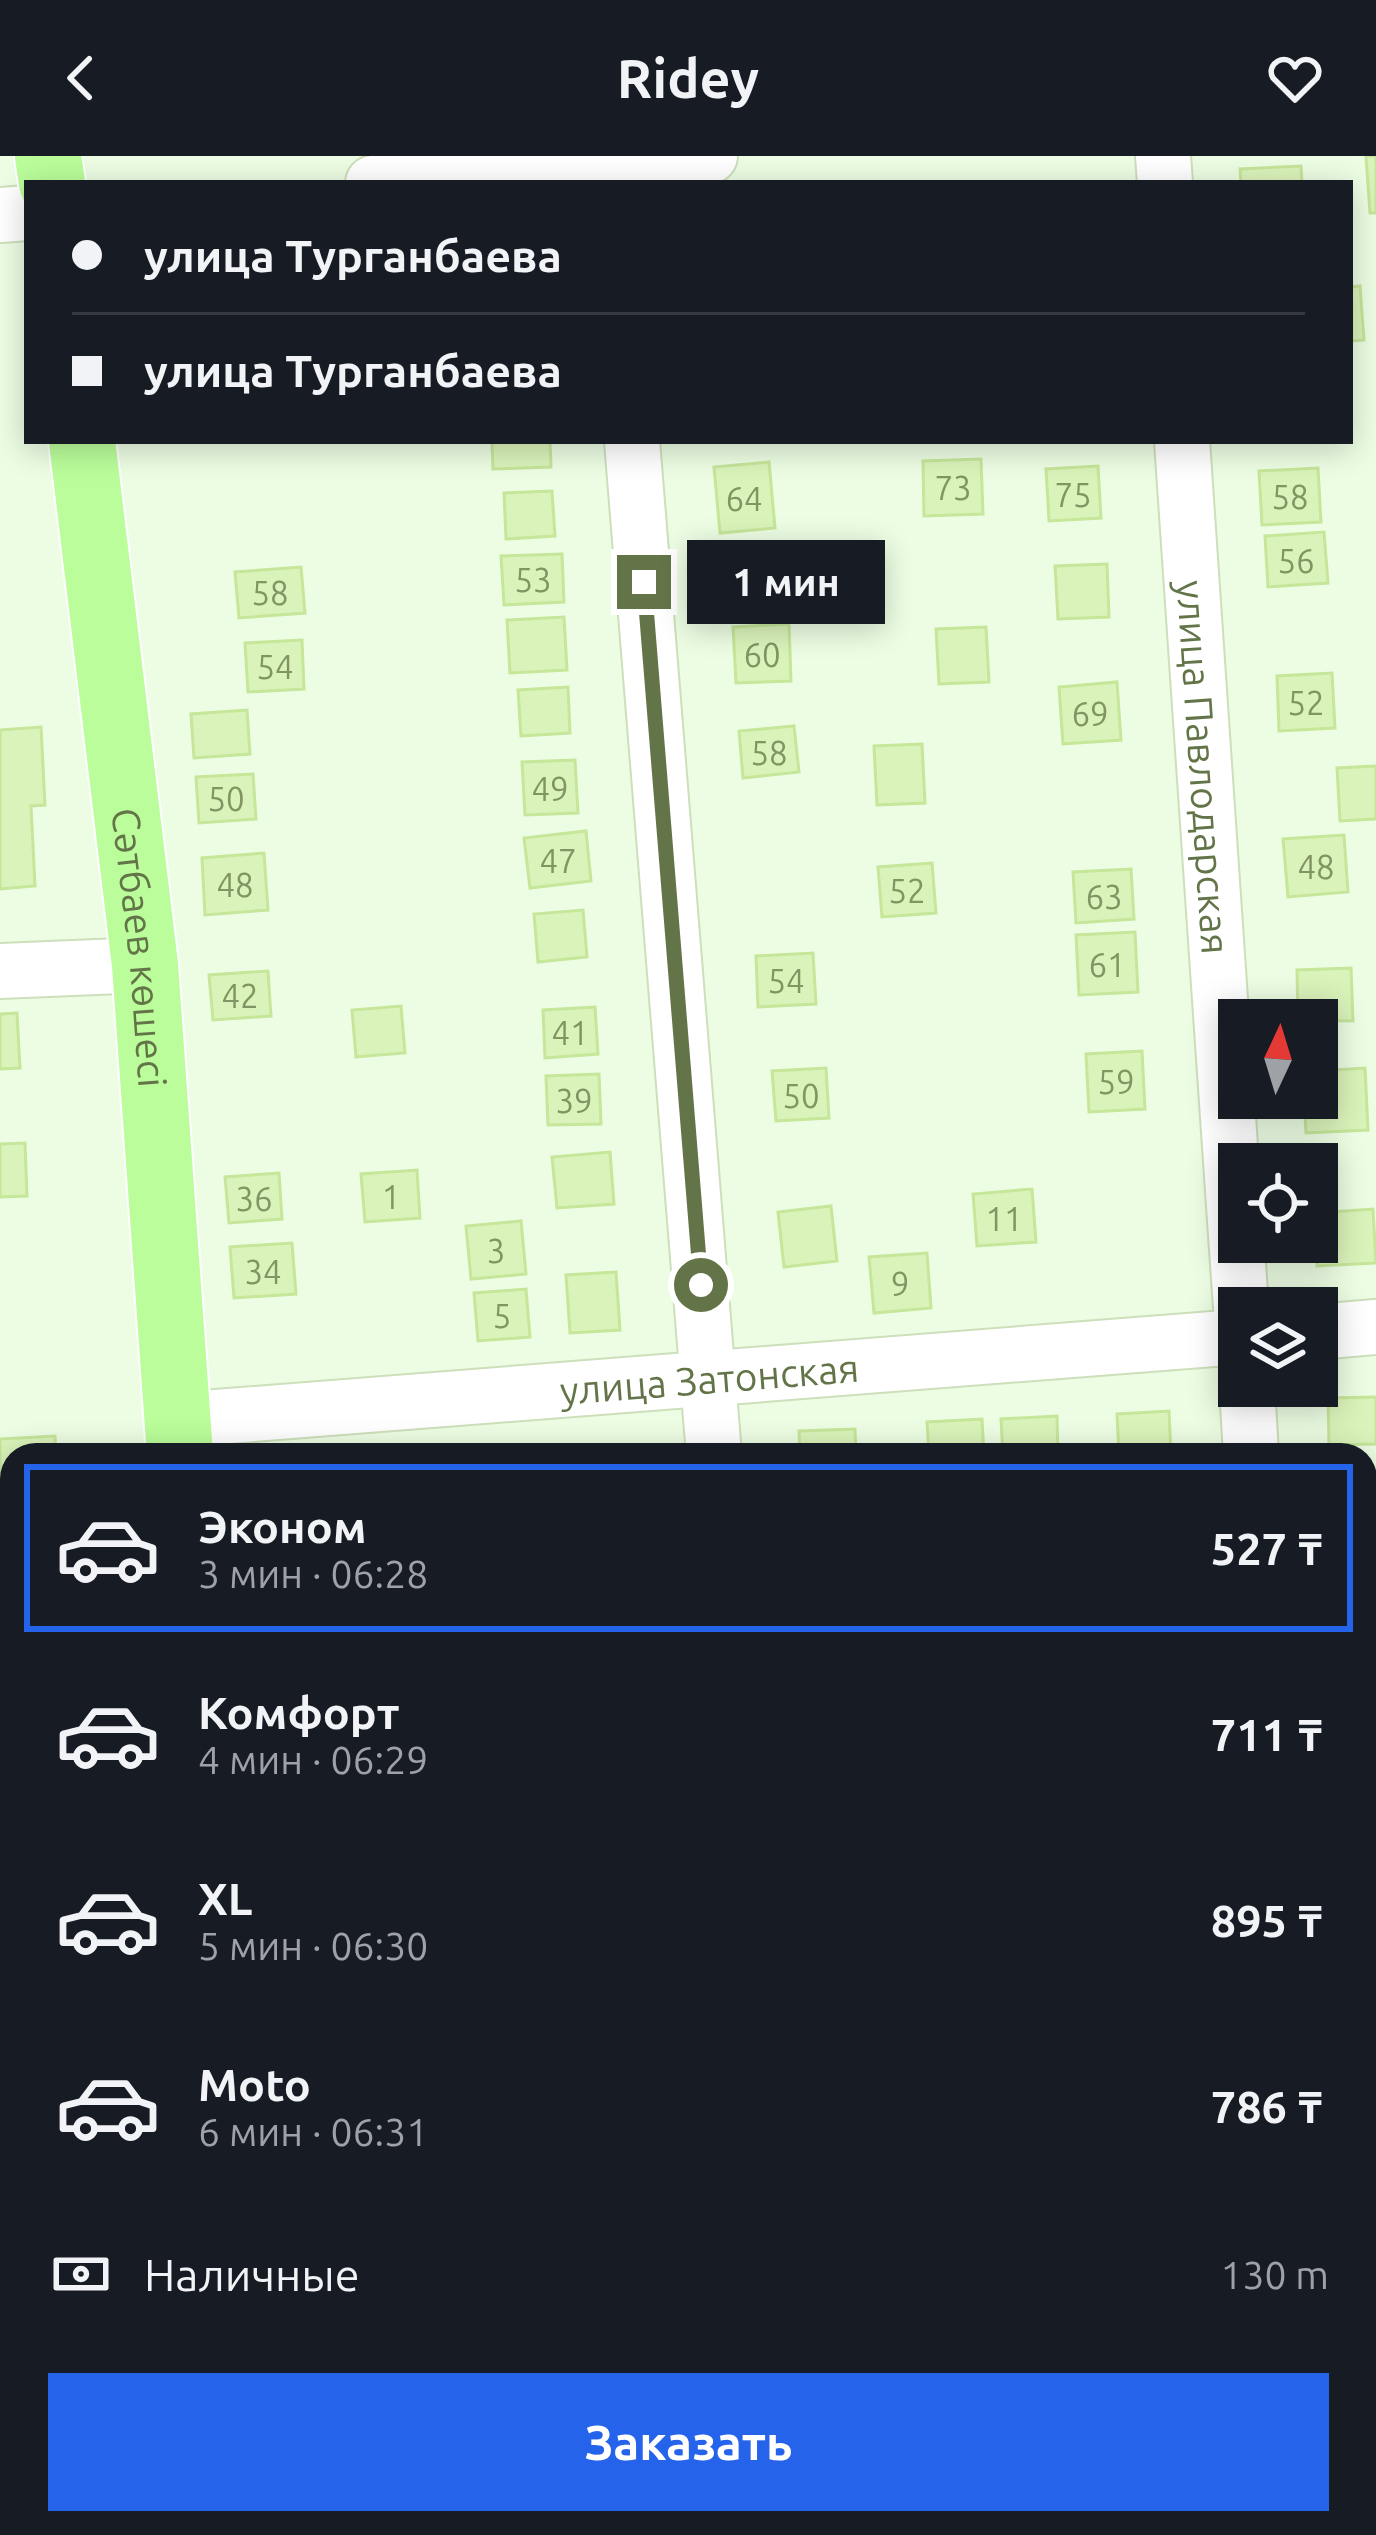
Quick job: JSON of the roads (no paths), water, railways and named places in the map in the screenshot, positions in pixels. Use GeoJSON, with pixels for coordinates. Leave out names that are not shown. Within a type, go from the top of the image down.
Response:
{"type":"FeatureCollection","features":[{"type":"Feature","properties":{"kind":"main road","name":"Сәтбаев көшесі"},"geometry":{"type":"LineString","coordinates":[[82,444],[145,965],[179,1438]]}},
{"type":"Feature","properties":{"kind":"street"},"geometry":{"type":"LineString","coordinates":[[417,180],[710,156]]}},
{"type":"Feature","properties":{"kind":"street"},"geometry":{"type":"LineString","coordinates":[[632,444],[713,1443]]}},
{"type":"Feature","properties":{"kind":"street","name":"улица Павлодарская"},"geometry":{"type":"LineString","coordinates":[[1183,444],[1240,1287]]}},
{"type":"Feature","properties":{"kind":"street"},"geometry":{"type":"LineString","coordinates":[[0,971],[145,965]]}},
{"type":"Feature","properties":{"kind":"street"},"geometry":{"type":"LineString","coordinates":[[1338,1330],[1376,1328]]}},
{"type":"Feature","properties":{"kind":"street","name":"улица Затонская"},"geometry":{"type":"LineString","coordinates":[[179,1438],[708,1379],[1218,1339]]}},
{"type":"Feature","properties":{"kind":"street"},"geometry":{"type":"LineString","coordinates":[[1248,1407],[1250,1443]]}}]}
